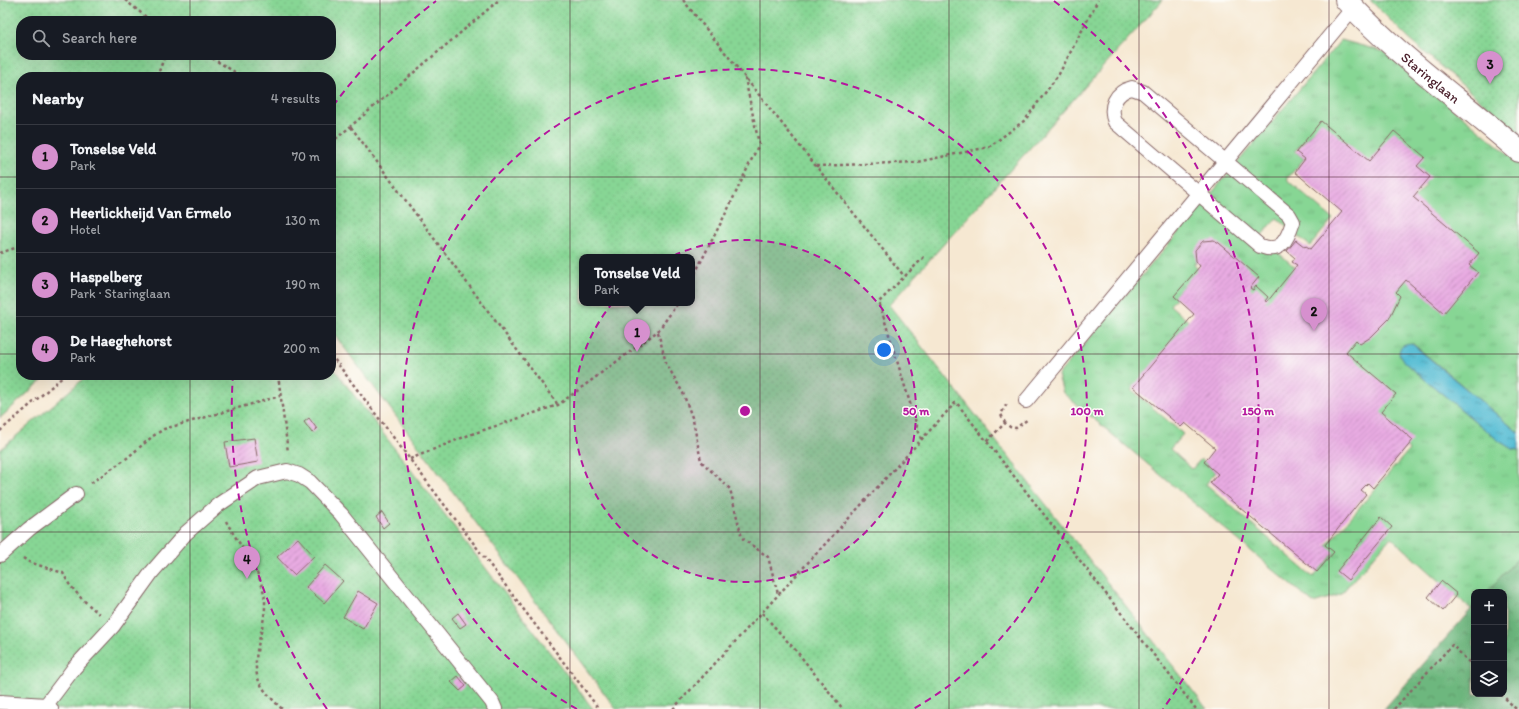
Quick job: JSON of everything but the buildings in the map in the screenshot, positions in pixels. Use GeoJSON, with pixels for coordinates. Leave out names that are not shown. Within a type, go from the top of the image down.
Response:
{"type":"FeatureCollection","features":[{"type":"Feature","properties":{"kind":"street","name":"Staringlaan"},"geometry":{"type":"LineString","coordinates":[[1349,4],[1426,76],[1493,128],[1519,151]]}},
{"type":"Feature","properties":{"kind":"lane"},"geometry":{"type":"LineString","coordinates":[[1019,399],[1226,161],[1349,4]]}},
{"type":"Feature","properties":{"kind":"lane"},"geometry":{"type":"LineString","coordinates":[[1132,88],[1143,92],[1226,161],[1289,215],[1293,222],[1288,236],[1279,247],[1269,249],[1260,246],[1116,122],[1112,114],[1113,105],[1117,96],[1125,90],[1132,88]]}},
{"type":"Feature","properties":{"kind":"lane"},"geometry":{"type":"LineString","coordinates":[[0,702],[48,707],[74,668],[114,626],[152,572],[181,539],[218,505],[258,478],[287,471],[299,474],[310,482],[341,514],[492,702],[495,709]]}},
{"type":"Feature","properties":{"kind":"lane"},"geometry":{"type":"LineString","coordinates":[[4,552],[29,529],[76,494]]}},
{"type":"Feature","properties":{"kind":"path"},"geometry":{"type":"LineString","coordinates":[[125,0],[145,16]]}},
{"type":"Feature","properties":{"kind":"path"},"geometry":{"type":"LineString","coordinates":[[336,137],[351,127],[499,0]]}},
{"type":"Feature","properties":{"kind":"path"},"geometry":{"type":"LineString","coordinates":[[683,0],[904,276]]}},
{"type":"Feature","properties":{"kind":"path"},"geometry":{"type":"LineString","coordinates":[[816,166],[916,162],[989,147],[1024,120],[1059,74],[1098,0]]}},
{"type":"Feature","properties":{"kind":"path"},"geometry":{"type":"LineString","coordinates":[[159,72],[163,60]]}},
{"type":"Feature","properties":{"kind":"path"},"geometry":{"type":"LineString","coordinates":[[215,60],[235,72]]}},
{"type":"Feature","properties":{"kind":"path"},"geometry":{"type":"LineString","coordinates":[[695,273],[730,207],[759,144],[745,78]]}},
{"type":"Feature","properties":{"kind":"path"},"geometry":{"type":"LineString","coordinates":[[351,127],[558,405]]}},
{"type":"Feature","properties":{"kind":"path"},"geometry":{"type":"LineString","coordinates":[[0,253],[16,248]]}},
{"type":"Feature","properties":{"kind":"path"},"geometry":{"type":"LineString","coordinates":[[921,440],[878,302],[926,256]]}},
{"type":"Feature","properties":{"kind":"path"},"geometry":{"type":"LineString","coordinates":[[410,459],[469,435],[558,405],[658,332],[676,306]]}},
{"type":"Feature","properties":{"kind":"path"},"geometry":{"type":"LineString","coordinates":[[658,332],[666,363],[683,393],[693,420],[701,461],[730,490],[742,538],[768,557],[778,594]]}},
{"type":"Feature","properties":{"kind":"path"},"geometry":{"type":"LineString","coordinates":[[336,362],[599,709]]}},
{"type":"Feature","properties":{"kind":"path"},"geometry":{"type":"LineString","coordinates":[[0,431],[59,380]]}},
{"type":"Feature","properties":{"kind":"path"},"geometry":{"type":"LineString","coordinates":[[278,380],[288,447],[287,471]]}},
{"type":"Feature","properties":{"kind":"path"},"geometry":{"type":"LineString","coordinates":[[76,494],[127,458],[153,436],[164,429],[280,396]]}},
{"type":"Feature","properties":{"kind":"path"},"geometry":{"type":"LineString","coordinates":[[1019,399],[1002,410],[1001,418],[1010,427],[1016,428],[1029,418]]}},
{"type":"Feature","properties":{"kind":"path"},"geometry":{"type":"LineString","coordinates":[[673,709],[956,402],[1196,709]]}},
{"type":"Feature","properties":{"kind":"path"},"geometry":{"type":"LineString","coordinates":[[987,441],[1005,423]]}},
{"type":"Feature","properties":{"kind":"path"},"geometry":{"type":"LineString","coordinates":[[218,505],[259,576],[265,594],[265,615],[256,661],[258,680],[268,695],[282,709]]}},
{"type":"Feature","properties":{"kind":"path"},"geometry":{"type":"LineString","coordinates":[[4,552],[64,573],[69,584],[80,598],[114,626]]}},
{"type":"Feature","properties":{"kind":"path"},"geometry":{"type":"LineString","coordinates":[[762,613],[798,653],[843,709]]}},
{"type":"Feature","properties":{"kind":"path"},"geometry":{"type":"LineString","coordinates":[[1394,709],[1452,645],[1471,664]]}},
{"type":"Feature","properties":{"kind":"path"},"geometry":{"type":"LineString","coordinates":[[1504,697],[1516,709]]}},
{"type":"Feature","properties":{"kind":"green space"},"geometry":{"type":"Polygon","coordinates":[[[0,0],[1163,0],[889,305],[1207,709],[616,709],[336,337],[336,72],[16,72],[16,380],[42,380],[0,418],[0,0]]]}},
{"type":"Feature","properties":{"kind":"green space"},"geometry":{"type":"Polygon","coordinates":[[[1370,0],[1519,0],[1519,134],[1408,38],[1370,0]]]}},
{"type":"Feature","properties":{"kind":"green space"},"geometry":{"type":"Polygon","coordinates":[[[1341,40],[1385,52],[1519,163],[1519,433],[1412,343],[1404,362],[1499,441],[1512,449],[1519,450],[1519,557],[1490,589],[1471,589],[1471,609],[1391,537],[1340,595],[1313,603],[1063,393],[1058,375],[1341,40]],[[1318,126],[1295,151],[1304,159],[1287,179],[1333,219],[1310,246],[1277,218],[1260,237],[1297,269],[1265,305],[1204,253],[1194,265],[1200,271],[1170,305],[1190,323],[1132,390],[1183,434],[1170,449],[1192,469],[1201,459],[1216,472],[1206,484],[1313,577],[1334,553],[1326,546],[1409,450],[1364,410],[1320,353],[1394,262],[1447,308],[1474,277],[1465,269],[1473,260],[1409,204],[1426,185],[1411,172],[1365,167],[1318,126]]]}},
{"type":"Feature","properties":{"kind":"green space"},"geometry":{"type":"Polygon","coordinates":[[[336,372],[593,709],[0,709],[0,450],[82,380],[336,380],[336,372]]]}},
{"type":"Feature","properties":{"kind":"green space"},"geometry":{"type":"Polygon","coordinates":[[[1519,557],[1519,709],[1384,709],[1471,609],[1471,697],[1507,697],[1507,589],[1490,589],[1519,557]]]}},
{"type":"Feature","properties":{"kind":"water"},"geometry":{"type":"Polygon","coordinates":[[[1411,343],[1519,433],[1519,450],[1512,449],[1499,441],[1404,362],[1399,354],[1400,349],[1404,345],[1411,343]]]}},
{"type":"Feature","properties":{"kind":"place","name":"Haspelberg"},"geometry":{"type":"Point","coordinates":[1490,84]}},
{"type":"Feature","properties":{"kind":"place","name":"Heerlickheijd Van Ermelo"},"geometry":{"type":"Point","coordinates":[1314,331]}},
{"type":"Feature","properties":{"kind":"place","name":"Tonselse Veld"},"geometry":{"type":"Point","coordinates":[637,352]}},
{"type":"Feature","properties":{"kind":"place","name":"De Haeghehorst"},"geometry":{"type":"Point","coordinates":[247,579]}}]}
